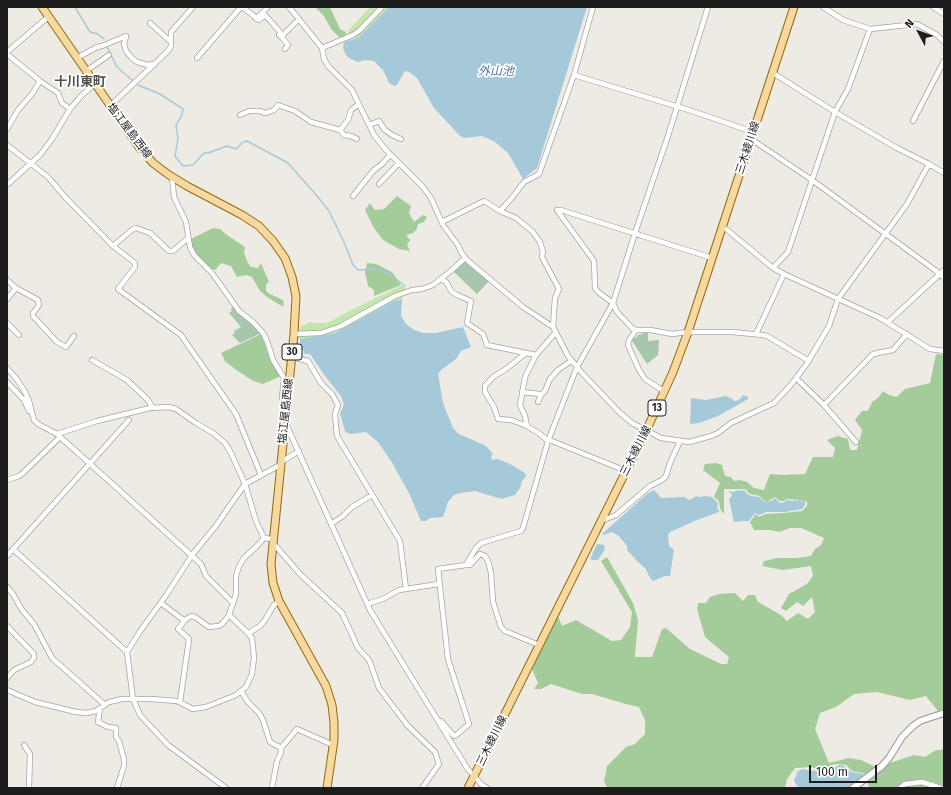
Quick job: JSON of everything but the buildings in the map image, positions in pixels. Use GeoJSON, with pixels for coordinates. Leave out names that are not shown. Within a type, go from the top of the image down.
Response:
{"type":"FeatureCollection","features":[{"type":"Feature","properties":{"kind":"main road","name":"塩江屋島西線"},"geometry":{"type":"LineString","coordinates":[[42,7],[139,147],[153,163],[172,177],[242,215],[259,226],[273,241],[285,258],[292,277],[296,296],[294,334],[272,541],[271,564],[273,583],[279,601],[326,686],[332,705],[334,723],[333,745],[327,788]]}},
{"type":"Feature","properties":{"kind":"main road","name":"三木綾川線"},"geometry":{"type":"LineString","coordinates":[[468,788],[665,392],[688,332],[794,7]]}},
{"type":"Feature","properties":{"kind":"street"},"geometry":{"type":"LineString","coordinates":[[110,106],[168,51],[171,46],[171,32],[193,7]]}},
{"type":"Feature","properties":{"kind":"street"},"geometry":{"type":"LineString","coordinates":[[198,58],[241,7],[256,19]]}},
{"type":"Feature","properties":{"kind":"street"},"geometry":{"type":"LineString","coordinates":[[256,19],[268,7]]}},
{"type":"Feature","properties":{"kind":"street"},"geometry":{"type":"LineString","coordinates":[[289,7],[322,48],[324,59],[352,90],[374,135],[390,155],[423,187],[431,198],[442,222],[465,258],[473,267],[523,307],[553,327],[568,356],[619,412],[632,423],[661,438],[689,442],[718,433],[732,423],[774,403],[809,361],[829,326],[838,299],[907,204],[930,164]]}},
{"type":"Feature","properties":{"kind":"street"},"geometry":{"type":"LineString","coordinates":[[322,48],[353,35],[360,30],[382,7]]}},
{"type":"Feature","properties":{"kind":"street"},"geometry":{"type":"LineString","coordinates":[[500,211],[524,182],[539,174],[574,75],[593,7]]}},
{"type":"Feature","properties":{"kind":"street"},"geometry":{"type":"LineString","coordinates":[[466,565],[476,548],[481,543],[521,531],[523,528],[548,441],[577,367],[613,303],[678,106],[708,7]]}},
{"type":"Feature","properties":{"kind":"street"},"geometry":{"type":"LineString","coordinates":[[823,7],[843,20],[870,29],[917,24],[937,35],[944,42]]}},
{"type":"Feature","properties":{"kind":"street"},"geometry":{"type":"LineString","coordinates":[[933,7],[944,14]]}},
{"type":"Feature","properties":{"kind":"street"},"geometry":{"type":"LineString","coordinates":[[256,19],[259,20],[265,15],[281,33],[280,35],[288,45],[285,49]]}},
{"type":"Feature","properties":{"kind":"street"},"geometry":{"type":"LineString","coordinates":[[48,17],[7,53],[40,81],[58,93],[62,103],[70,109]]}},
{"type":"Feature","properties":{"kind":"street"},"geometry":{"type":"LineString","coordinates":[[280,35],[299,20]]}},
{"type":"Feature","properties":{"kind":"street"},"geometry":{"type":"LineString","coordinates":[[150,22],[171,42]]}},
{"type":"Feature","properties":{"kind":"street"},"geometry":{"type":"LineString","coordinates":[[773,268],[788,252],[835,112],[848,89],[870,29]]}},
{"type":"Feature","properties":{"kind":"street"},"geometry":{"type":"LineString","coordinates":[[77,58],[97,47],[126,36],[124,44],[126,51],[131,57],[137,62],[154,64]]}},
{"type":"Feature","properties":{"kind":"street"},"geometry":{"type":"LineString","coordinates":[[86,71],[109,55]]}},
{"type":"Feature","properties":{"kind":"street"},"geometry":{"type":"LineString","coordinates":[[913,121],[944,61]]}},
{"type":"Feature","properties":{"kind":"street"},"geometry":{"type":"LineString","coordinates":[[773,73],[835,112],[944,173]]}},
{"type":"Feature","properties":{"kind":"street"},"geometry":{"type":"LineString","coordinates":[[574,75],[678,106],[752,135],[812,180],[942,272],[944,278]]}},
{"type":"Feature","properties":{"kind":"street"},"geometry":{"type":"LineString","coordinates":[[7,129],[18,110],[32,94],[40,81]]}},
{"type":"Feature","properties":{"kind":"street"},"geometry":{"type":"LineString","coordinates":[[7,185],[32,164],[46,148],[70,109],[82,95],[95,84]]}},
{"type":"Feature","properties":{"kind":"street"},"geometry":{"type":"LineString","coordinates":[[340,130],[348,120],[351,110],[359,104]]}},
{"type":"Feature","properties":{"kind":"street"},"geometry":{"type":"LineString","coordinates":[[240,115],[250,111],[266,113],[274,110],[278,105],[295,111],[311,122],[340,130],[344,135],[357,139]]}},
{"type":"Feature","properties":{"kind":"street"},"geometry":{"type":"LineString","coordinates":[[369,125],[379,121],[385,130],[401,139]]}},
{"type":"Feature","properties":{"kind":"street"},"geometry":{"type":"LineString","coordinates":[[7,145],[48,177],[112,246],[135,264],[135,267],[118,289],[180,335],[185,341],[236,414],[261,475]]}},
{"type":"Feature","properties":{"kind":"street"},"geometry":{"type":"LineString","coordinates":[[353,196],[374,170],[390,155]]}},
{"type":"Feature","properties":{"kind":"street"},"geometry":{"type":"LineString","coordinates":[[379,184],[399,163]]}},
{"type":"Feature","properties":{"kind":"street"},"geometry":{"type":"LineString","coordinates":[[172,177],[174,197],[186,222],[190,247],[194,255],[212,273],[239,310],[263,333],[273,360],[284,378],[282,398],[287,405]]}},
{"type":"Feature","properties":{"kind":"street"},"geometry":{"type":"LineString","coordinates":[[442,222],[484,201],[500,211],[516,218],[532,232],[540,242],[543,252],[542,257],[559,288],[555,298],[553,327]]}},
{"type":"Feature","properties":{"kind":"street"},"geometry":{"type":"LineString","coordinates":[[712,258],[557,210],[594,261],[595,288],[613,303],[628,326],[636,330],[650,330],[672,334],[688,332],[732,332],[767,336],[809,361]]}},
{"type":"Feature","properties":{"kind":"street"},"geometry":{"type":"LineString","coordinates":[[112,246],[136,228],[150,232],[169,251],[173,251],[188,238]]}},
{"type":"Feature","properties":{"kind":"street"},"geometry":{"type":"LineString","coordinates":[[722,228],[726,229],[773,268],[888,322],[930,348],[944,351]]}},
{"type":"Feature","properties":{"kind":"street"},"geometry":{"type":"LineString","coordinates":[[294,334],[321,333],[328,331],[395,296],[433,285],[465,258]]}},
{"type":"Feature","properties":{"kind":"street"},"geometry":{"type":"LineString","coordinates":[[888,322],[942,272]]}},
{"type":"Feature","properties":{"kind":"street"},"geometry":{"type":"LineString","coordinates":[[756,334],[784,274]]}},
{"type":"Feature","properties":{"kind":"street"},"geometry":{"type":"LineString","coordinates":[[440,279],[446,282],[452,292],[471,301],[467,323],[483,334],[487,345],[536,355]]}},
{"type":"Feature","properties":{"kind":"street"},"geometry":{"type":"LineString","coordinates":[[7,280],[16,288],[38,300],[39,305],[33,313],[33,316],[58,342],[66,347],[74,336]]}},
{"type":"Feature","properties":{"kind":"street"},"geometry":{"type":"LineString","coordinates":[[7,299],[16,288]]}},
{"type":"Feature","properties":{"kind":"street"},"geometry":{"type":"LineString","coordinates":[[7,323],[19,335]]}},
{"type":"Feature","properties":{"kind":"street"},"geometry":{"type":"LineString","coordinates":[[636,330],[629,340],[628,345],[636,365],[645,379],[665,392]]}},
{"type":"Feature","properties":{"kind":"street"},"geometry":{"type":"LineString","coordinates":[[527,426],[525,416],[520,405],[525,377],[536,355],[556,332]]}},
{"type":"Feature","properties":{"kind":"street"},"geometry":{"type":"LineString","coordinates":[[824,405],[873,354],[893,350],[907,334]]}},
{"type":"Feature","properties":{"kind":"street"},"geometry":{"type":"LineString","coordinates":[[526,353],[493,377],[484,388],[494,407],[498,419],[511,420],[527,426],[548,441],[552,441],[626,470]]}},
{"type":"Feature","properties":{"kind":"street"},"geometry":{"type":"LineString","coordinates":[[292,357],[308,361],[321,383],[332,394],[338,406],[335,414],[337,436],[400,541],[406,589]]}},
{"type":"Feature","properties":{"kind":"street"},"geometry":{"type":"LineString","coordinates":[[92,360],[127,380],[148,400],[153,408]]}},
{"type":"Feature","properties":{"kind":"street"},"geometry":{"type":"LineString","coordinates":[[538,402],[550,379],[558,370],[572,361]]}},
{"type":"Feature","properties":{"kind":"street"},"geometry":{"type":"LineString","coordinates":[[7,368],[25,392],[34,420]]}},
{"type":"Feature","properties":{"kind":"street"},"geometry":{"type":"LineString","coordinates":[[796,378],[824,405],[856,442]]}},
{"type":"Feature","properties":{"kind":"street"},"geometry":{"type":"LineString","coordinates":[[7,382],[24,400],[34,420],[38,424],[59,435],[89,464],[202,564],[206,576],[233,602]]}},
{"type":"Feature","properties":{"kind":"street"},"geometry":{"type":"LineString","coordinates":[[522,392],[527,394],[537,393],[541,395]]}},
{"type":"Feature","properties":{"kind":"street"},"geometry":{"type":"LineString","coordinates":[[7,480],[23,473],[59,435],[97,421],[153,408],[169,406],[176,409],[220,438],[231,453],[245,484],[256,521],[264,538],[272,541],[300,574],[342,613],[358,648],[371,665],[379,688],[408,726],[435,752],[439,764],[422,788]]}},
{"type":"Feature","properties":{"kind":"street"},"geometry":{"type":"LineString","coordinates":[[7,556],[129,420]]}},
{"type":"Feature","properties":{"kind":"street"},"geometry":{"type":"LineString","coordinates":[[285,422],[367,604],[402,665],[467,768],[486,788]]}},
{"type":"Feature","properties":{"kind":"street"},"geometry":{"type":"LineString","coordinates":[[601,521],[616,515],[650,486],[662,480],[666,476],[680,441]]}},
{"type":"Feature","properties":{"kind":"street"},"geometry":{"type":"LineString","coordinates":[[226,788],[165,742],[140,715],[133,699],[127,652],[192,556],[215,527],[245,484],[299,451]]}},
{"type":"Feature","properties":{"kind":"street"},"geometry":{"type":"LineString","coordinates":[[331,524],[344,516],[352,507],[372,495]]}},
{"type":"Feature","properties":{"kind":"street"},"geometry":{"type":"LineString","coordinates":[[180,702],[189,639],[178,629],[185,620],[191,616],[198,618],[209,627],[214,627],[223,623],[229,615],[236,594],[236,576],[239,566],[244,558],[264,538]]}},
{"type":"Feature","properties":{"kind":"street"},"geometry":{"type":"LineString","coordinates":[[13,549],[127,652]]}},
{"type":"Feature","properties":{"kind":"street"},"geometry":{"type":"LineString","coordinates":[[439,722],[441,721],[454,736],[469,724],[448,659],[438,569],[470,565],[480,554],[485,556],[491,574],[493,602],[501,627],[539,645]]}},
{"type":"Feature","properties":{"kind":"street"},"geometry":{"type":"LineString","coordinates":[[367,604],[383,599],[399,590],[439,584]]}},
{"type":"Feature","properties":{"kind":"street"},"geometry":{"type":"LineString","coordinates":[[7,587],[13,594],[22,610],[34,624],[52,658],[103,706]]}},
{"type":"Feature","properties":{"kind":"street"},"geometry":{"type":"LineString","coordinates":[[248,633],[260,626],[274,605],[279,601]]}},
{"type":"Feature","properties":{"kind":"street"},"geometry":{"type":"LineString","coordinates":[[161,603],[185,620]]}},
{"type":"Feature","properties":{"kind":"street"},"geometry":{"type":"LineString","coordinates":[[7,690],[35,702],[76,712],[87,713],[96,711],[109,702],[122,699],[151,698],[180,702],[193,709],[206,707],[236,695],[246,687],[252,674],[254,658],[252,638],[229,615]]}},
{"type":"Feature","properties":{"kind":"street"},"geometry":{"type":"LineString","coordinates":[[7,626],[34,654],[34,658],[31,662],[14,670],[7,678]]}},
{"type":"Feature","properties":{"kind":"street"},"geometry":{"type":"LineString","coordinates":[[241,691],[248,702],[261,716],[270,742],[281,748]]}},
{"type":"Feature","properties":{"kind":"street"},"geometry":{"type":"LineString","coordinates":[[103,706],[98,722],[108,728],[116,728],[116,737],[119,740],[124,759],[124,766],[117,788]]}},
{"type":"Feature","properties":{"kind":"street"},"geometry":{"type":"LineString","coordinates":[[854,788],[882,766],[889,758],[902,737],[913,726],[920,721],[944,712]]}},
{"type":"Feature","properties":{"kind":"street"},"geometry":{"type":"LineString","coordinates":[[272,788],[281,748],[297,729],[333,745]]}},
{"type":"Feature","properties":{"kind":"street"},"geometry":{"type":"LineString","coordinates":[[24,745],[30,754],[29,788]]}},
{"type":"Feature","properties":{"kind":"street"},"geometry":{"type":"LineString","coordinates":[[900,788],[905,784],[922,782],[941,788]]}},
{"type":"Feature","properties":{"kind":"green space"},"geometry":{"type":"Polygon","coordinates":[[[315,7],[330,7],[340,29],[346,32],[345,36],[339,37],[331,29],[324,16],[315,7]]]}},
{"type":"Feature","properties":{"kind":"green space"},"geometry":{"type":"Polygon","coordinates":[[[370,7],[389,7],[358,38],[344,42],[349,30],[370,7]]]}},
{"type":"Feature","properties":{"kind":"green space"},"geometry":{"type":"Polygon","coordinates":[[[397,196],[411,206],[409,213],[414,222],[423,215],[427,217],[424,222],[418,224],[417,229],[413,233],[406,235],[410,240],[407,245],[410,251],[399,249],[383,240],[374,228],[365,210],[370,203],[375,210],[384,209],[397,196]]]}},
{"type":"Feature","properties":{"kind":"green space"},"geometry":{"type":"Polygon","coordinates":[[[213,228],[220,229],[245,247],[244,253],[251,267],[258,268],[261,263],[269,282],[266,284],[266,291],[283,300],[284,306],[267,297],[260,291],[252,277],[246,275],[237,277],[231,266],[221,263],[215,270],[199,259],[192,246],[191,239],[213,228]]]}},
{"type":"Feature","properties":{"kind":"green space"},"geometry":{"type":"Polygon","coordinates":[[[465,262],[489,281],[477,294],[453,271],[465,262]]]}},
{"type":"Feature","properties":{"kind":"green space"},"geometry":{"type":"Polygon","coordinates":[[[367,263],[376,264],[392,272],[401,285],[374,296],[374,290],[368,286],[365,272],[367,263]]]}},
{"type":"Feature","properties":{"kind":"green space"},"geometry":{"type":"Polygon","coordinates":[[[403,285],[405,288],[402,299],[398,301],[395,300],[342,330],[325,336],[298,338],[301,326],[311,322],[327,323],[403,285]]]}},
{"type":"Feature","properties":{"kind":"green space"},"geometry":{"type":"Polygon","coordinates":[[[233,306],[261,333],[240,343],[232,335],[235,333],[234,331],[241,327],[229,313],[232,311],[231,309],[233,306]]]}},
{"type":"Feature","properties":{"kind":"green space"},"geometry":{"type":"Polygon","coordinates":[[[648,332],[648,341],[659,340],[658,355],[647,364],[631,339],[648,332]]]}},
{"type":"Feature","properties":{"kind":"green space"},"geometry":{"type":"Polygon","coordinates":[[[261,334],[271,361],[281,376],[263,384],[253,381],[235,369],[225,361],[221,353],[261,334]]]}},
{"type":"Feature","properties":{"kind":"green space"},"geometry":{"type":"Polygon","coordinates":[[[936,354],[944,355],[944,709],[938,711],[926,696],[910,700],[877,692],[854,694],[836,707],[820,713],[815,729],[829,763],[849,758],[861,760],[876,767],[867,774],[852,771],[846,765],[834,764],[825,771],[810,767],[795,768],[787,779],[785,788],[608,788],[604,782],[607,766],[626,747],[635,744],[645,734],[645,720],[639,707],[592,694],[582,694],[551,684],[541,689],[534,689],[538,683],[532,669],[558,616],[562,626],[576,620],[612,641],[621,640],[630,627],[632,612],[601,561],[607,557],[633,603],[638,620],[635,657],[652,657],[662,629],[666,628],[690,649],[721,664],[727,664],[729,657],[705,637],[697,609],[698,603],[706,603],[710,597],[719,594],[735,593],[743,601],[748,595],[755,595],[758,602],[781,615],[787,621],[798,613],[808,619],[815,612],[812,597],[803,606],[797,602],[786,611],[781,608],[789,594],[807,584],[813,576],[811,566],[783,570],[762,566],[764,561],[777,558],[811,556],[815,549],[821,545],[824,538],[801,528],[790,528],[779,532],[771,530],[754,530],[750,522],[756,514],[759,517],[766,514],[802,511],[807,506],[807,502],[786,499],[784,501],[780,501],[775,497],[767,502],[760,496],[750,494],[745,489],[724,489],[724,514],[720,509],[719,501],[714,497],[720,483],[703,470],[705,464],[716,463],[722,465],[725,476],[731,477],[734,481],[740,480],[747,482],[754,488],[764,490],[770,474],[805,474],[813,457],[833,457],[835,448],[827,440],[838,436],[848,439],[850,450],[857,450],[862,430],[855,420],[862,411],[868,411],[872,402],[878,398],[883,391],[889,395],[897,397],[905,389],[930,383],[936,354]]]}},
{"type":"Feature","properties":{"kind":"green space"},"geometry":{"type":"Polygon","coordinates":[[[944,748],[944,788],[870,788],[867,782],[890,763],[914,755],[925,757],[936,750],[941,750],[944,748]]]}},
{"type":"Feature","properties":{"kind":"water","name":"外山池"},"geometry":{"type":"Polygon","coordinates":[[[389,7],[587,7],[537,168],[523,179],[508,153],[495,142],[482,136],[464,138],[460,136],[434,108],[417,78],[409,72],[405,71],[397,85],[394,86],[389,83],[383,70],[374,61],[365,60],[358,62],[346,55],[343,48],[344,42],[358,38],[389,7]]]}},
{"type":"Feature","properties":{"kind":"water"},"geometry":{"type":"Polygon","coordinates":[[[401,299],[401,316],[406,324],[414,330],[424,333],[436,333],[463,327],[471,347],[461,351],[456,359],[438,374],[443,403],[453,428],[459,434],[486,446],[493,454],[491,456],[492,460],[498,459],[525,473],[526,476],[515,495],[502,499],[475,491],[460,493],[454,495],[448,502],[443,517],[430,518],[426,521],[421,521],[410,495],[391,461],[378,442],[366,432],[351,434],[345,431],[340,414],[344,404],[341,396],[310,354],[305,354],[300,344],[300,339],[335,333],[395,300],[398,301],[401,299]]]}},
{"type":"Feature","properties":{"kind":"water"},"geometry":{"type":"Polygon","coordinates":[[[743,395],[748,397],[748,399],[718,416],[699,423],[690,424],[691,398],[706,400],[725,396],[734,401],[739,400],[743,395]]]}},
{"type":"Feature","properties":{"kind":"water"},"geometry":{"type":"Polygon","coordinates":[[[654,490],[661,498],[685,497],[690,500],[696,496],[712,497],[718,503],[717,508],[719,512],[670,532],[668,535],[669,546],[674,550],[670,576],[665,576],[653,581],[645,568],[627,550],[627,546],[619,536],[612,532],[604,535],[602,534],[648,493],[654,490]]]}},
{"type":"Feature","properties":{"kind":"water"},"geometry":{"type":"Polygon","coordinates":[[[744,490],[751,496],[760,497],[765,502],[771,501],[775,498],[780,503],[785,502],[786,500],[799,500],[805,502],[805,505],[802,509],[785,512],[766,512],[759,515],[755,513],[749,521],[734,522],[729,499],[732,496],[728,491],[734,492],[744,490]]]}},
{"type":"Feature","properties":{"kind":"water"},"geometry":{"type":"Polygon","coordinates":[[[597,544],[605,545],[604,551],[598,560],[590,559],[597,544]]]}},
{"type":"Feature","properties":{"kind":"water"},"geometry":{"type":"Polygon","coordinates":[[[840,765],[844,766],[851,772],[865,775],[848,788],[799,788],[795,783],[794,779],[797,772],[802,769],[812,771],[817,769],[827,773],[832,768],[840,765]]]}},
{"type":"Feature","properties":{"kind":"waterway"},"geometry":{"type":"LineString","coordinates":[[75,7],[90,32],[98,34],[104,39]]}},
{"type":"Feature","properties":{"kind":"waterway"},"geometry":{"type":"LineString","coordinates":[[107,47],[117,67],[132,80]]}},
{"type":"Feature","properties":{"kind":"waterway"},"geometry":{"type":"LineString","coordinates":[[138,85],[160,94],[183,109],[182,115],[176,125],[178,139],[175,156],[183,166],[193,165],[204,153],[227,146],[236,149],[243,142],[247,141],[288,163],[329,211],[353,265],[358,270],[374,269],[390,274],[405,286]]}},
{"type":"Feature","properties":{"kind":"district","name":"十川東町"},"geometry":{"type":"Point","coordinates":[80,82]}}]}
